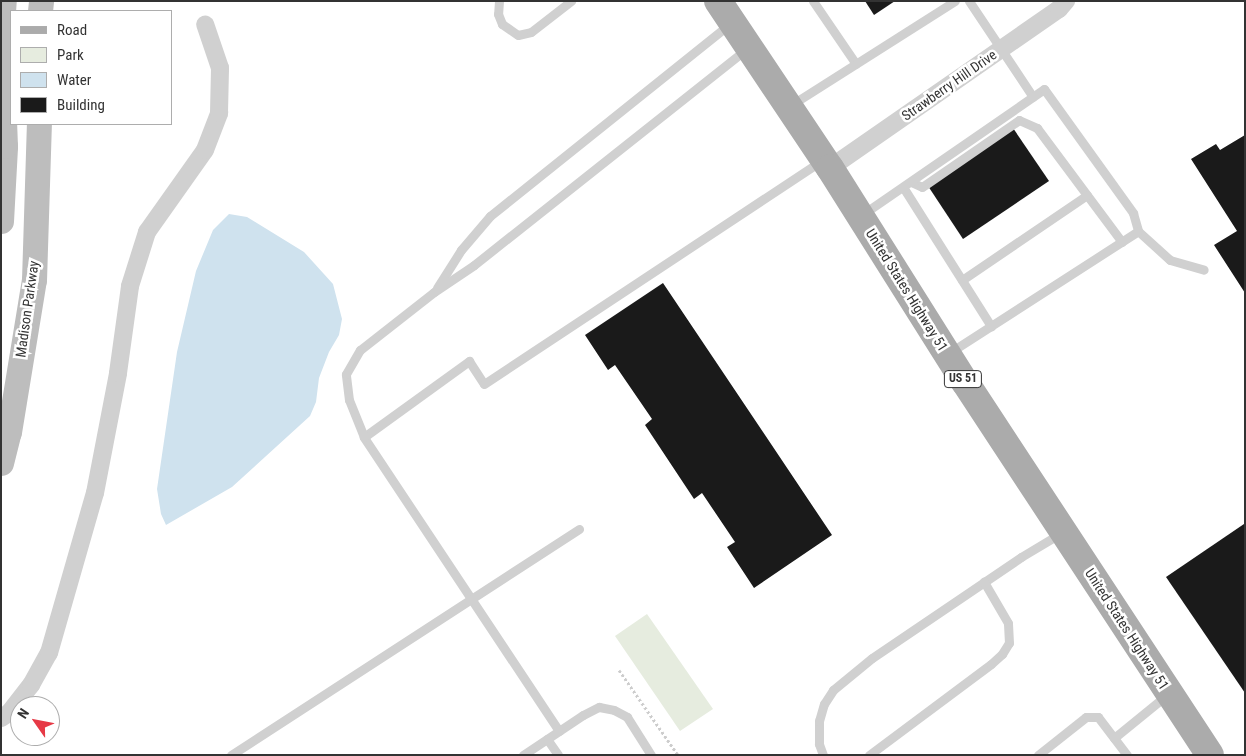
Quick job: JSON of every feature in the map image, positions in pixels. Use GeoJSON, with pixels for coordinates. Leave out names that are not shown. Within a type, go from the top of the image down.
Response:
{"type":"FeatureCollection","features":[{"type":"Feature","properties":{"kind":"main road"},"geometry":{"type":"LineString","coordinates":[[1,221],[5,146],[2,40],[4,1]]}},
{"type":"Feature","properties":{"kind":"main road","name":"United States Highway 51"},"geometry":{"type":"LineString","coordinates":[[725,12],[827,163],[948,354],[1210,755]]}},
{"type":"Feature","properties":{"kind":"main road","name":"Madison Parkway"},"geometry":{"type":"LineString","coordinates":[[1,462],[9,432],[34,280],[39,125]]}},
{"type":"Feature","properties":{"kind":"street","name":"Strawberry Hill Drive"},"geometry":{"type":"LineString","coordinates":[[827,163],[1001,50],[1059,9],[1066,1]]}},
{"type":"Feature","properties":{"kind":"street"},"geometry":{"type":"LineString","coordinates":[[1,718],[9,713],[32,685],[49,653],[95,493],[118,373],[130,286],[147,232],[205,150],[219,113],[220,68],[205,24]]}},
{"type":"Feature","properties":{"kind":"lane"},"geometry":{"type":"LineString","coordinates":[[498,1],[498,14],[502,24],[518,35],[531,32],[572,1]]}},
{"type":"Feature","properties":{"kind":"lane"},"geometry":{"type":"LineString","coordinates":[[813,1],[856,64]]}},
{"type":"Feature","properties":{"kind":"lane"},"geometry":{"type":"LineString","coordinates":[[789,106],[955,1]]}},
{"type":"Feature","properties":{"kind":"lane"},"geometry":{"type":"LineString","coordinates":[[969,1],[1034,96]]}},
{"type":"Feature","properties":{"kind":"lane"},"geometry":{"type":"LineString","coordinates":[[434,292],[461,250],[490,216],[725,12]]}},
{"type":"Feature","properties":{"kind":"lane"},"geometry":{"type":"LineString","coordinates":[[559,731],[364,437],[349,400],[346,374],[360,350],[434,292],[474,265],[749,48]]}},
{"type":"Feature","properties":{"kind":"lane"},"geometry":{"type":"LineString","coordinates":[[861,216],[1044,89],[1133,213],[1138,232],[1170,260],[1204,270]]}},
{"type":"Feature","properties":{"kind":"lane"},"geometry":{"type":"LineString","coordinates":[[907,184],[922,187],[1019,120],[1037,128],[1122,242]]}},
{"type":"Feature","properties":{"kind":"lane"},"geometry":{"type":"LineString","coordinates":[[364,437],[470,362],[484,384],[827,163]]}},
{"type":"Feature","properties":{"kind":"lane"},"geometry":{"type":"LineString","coordinates":[[907,184],[962,280],[991,326]]}},
{"type":"Feature","properties":{"kind":"lane"},"geometry":{"type":"LineString","coordinates":[[962,280],[1087,195]]}},
{"type":"Feature","properties":{"kind":"lane"},"geometry":{"type":"LineString","coordinates":[[948,354],[1138,232]]}},
{"type":"Feature","properties":{"kind":"lane"},"geometry":{"type":"LineString","coordinates":[[231,755],[371,666],[471,598],[579,529]]}},
{"type":"Feature","properties":{"kind":"lane"},"geometry":{"type":"LineString","coordinates":[[823,755],[820,744],[819,721],[824,704],[833,690],[872,658],[1063,531]]}},
{"type":"Feature","properties":{"kind":"lane"},"geometry":{"type":"LineString","coordinates":[[869,755],[1002,654],[1009,643],[1008,623],[984,582]]}},
{"type":"Feature","properties":{"kind":"lane"},"geometry":{"type":"LineString","coordinates":[[1114,738],[1169,693]]}},
{"type":"Feature","properties":{"kind":"lane"},"geometry":{"type":"LineString","coordinates":[[523,755],[599,707],[614,710],[627,717],[651,755]]}},
{"type":"Feature","properties":{"kind":"lane"},"geometry":{"type":"LineString","coordinates":[[1038,755],[1086,718],[1098,717],[1127,755]]}},
{"type":"Feature","properties":{"kind":"lane"},"geometry":{"type":"LineString","coordinates":[[547,739],[558,755]]}},
{"type":"Feature","properties":{"kind":"path"},"geometry":{"type":"LineString","coordinates":[[619,670],[678,755]]}},
{"type":"Feature","properties":{"kind":"green space"},"geometry":{"type":"Polygon","coordinates":[[[647,614],[713,709],[680,731],[615,636],[647,614]]]}},
{"type":"Feature","properties":{"kind":"water"},"geometry":{"type":"Polygon","coordinates":[[[229,214],[247,217],[304,252],[333,284],[342,319],[339,335],[329,352],[319,378],[316,402],[310,416],[232,487],[166,525],[161,514],[157,489],[177,352],[196,271],[213,230],[229,214]]]}},
{"type":"Feature","properties":{"kind":"building"},"geometry":{"type":"Polygon","coordinates":[[[865,1],[895,1],[874,15],[865,1]]]}},
{"type":"Feature","properties":{"kind":"building"},"geometry":{"type":"Polygon","coordinates":[[[1013,128],[1049,181],[963,239],[928,186],[1013,128]]]}},
{"type":"Feature","properties":{"kind":"building"},"geometry":{"type":"Polygon","coordinates":[[[1245,135],[1245,293],[1214,245],[1237,231],[1191,159],[1216,144],[1220,150],[1245,135]]]}},
{"type":"Feature","properties":{"kind":"building"},"geometry":{"type":"Polygon","coordinates":[[[663,283],[832,535],[754,588],[727,547],[735,542],[702,493],[694,499],[645,425],[652,419],[615,365],[608,370],[585,335],[663,283]]]}},
{"type":"Feature","properties":{"kind":"building"},"geometry":{"type":"Polygon","coordinates":[[[1244,524],[1245,526],[1245,693],[1166,577],[1244,524]]]}}]}
